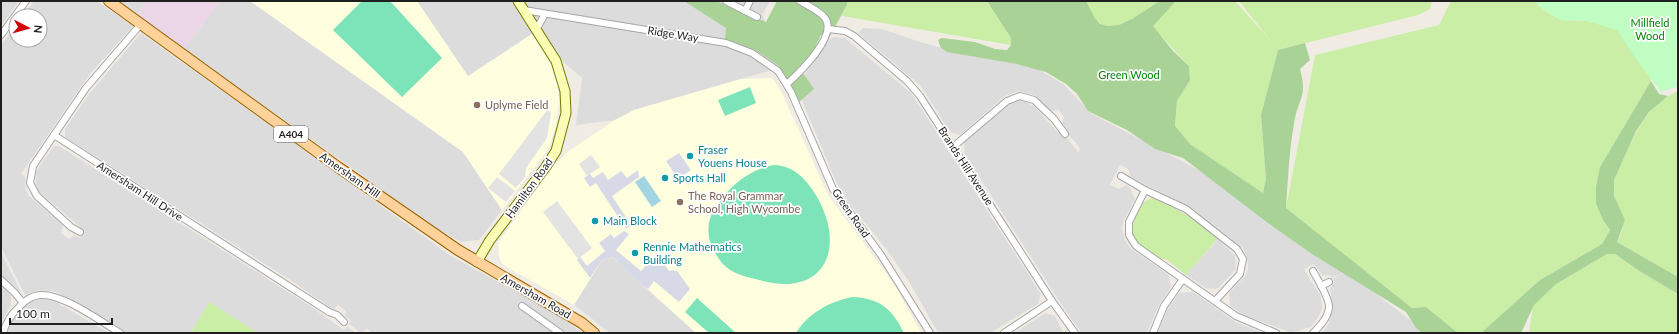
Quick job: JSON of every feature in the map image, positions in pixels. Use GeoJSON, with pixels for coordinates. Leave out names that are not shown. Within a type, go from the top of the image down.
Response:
{"type":"FeatureCollection","features":[{"type":"Feature","properties":{"kind":"main road","name":"Amersham Hill"},"geometry":{"type":"LineString","coordinates":[[109,1],[338,167],[477,262]]}},
{"type":"Feature","properties":{"kind":"main road","name":"Amersham Road"},"geometry":{"type":"LineString","coordinates":[[477,262],[576,319],[594,333]]}},
{"type":"Feature","properties":{"kind":"street"},"geometry":{"type":"LineString","coordinates":[[1,35],[26,1]]}},
{"type":"Feature","properties":{"kind":"street","name":"Hamilton Road"},"geometry":{"type":"LineString","coordinates":[[477,262],[490,240],[545,168],[556,151],[566,113],[565,91],[556,61],[518,1]]}},
{"type":"Feature","properties":{"kind":"street"},"geometry":{"type":"LineString","coordinates":[[726,1],[757,16]]}},
{"type":"Feature","properties":{"kind":"street"},"geometry":{"type":"LineString","coordinates":[[745,11],[750,1]]}},
{"type":"Feature","properties":{"kind":"street"},"geometry":{"type":"LineString","coordinates":[[787,84],[814,56],[824,40],[828,29],[828,22],[824,16],[800,1]]}},
{"type":"Feature","properties":{"kind":"street","name":"Ridge Way"},"geometry":{"type":"LineString","coordinates":[[524,10],[734,45],[761,58],[778,71],[787,84]]}},
{"type":"Feature","properties":{"kind":"street"},"geometry":{"type":"LineString","coordinates":[[536,30],[545,14]]}},
{"type":"Feature","properties":{"kind":"street"},"geometry":{"type":"LineString","coordinates":[[80,232],[72,227],[37,196],[30,183],[33,166],[86,88],[141,24]]}},
{"type":"Feature","properties":{"kind":"street","name":"Brands Hill Avenue"},"geometry":{"type":"LineString","coordinates":[[828,29],[844,31],[854,36],[907,81],[920,96],[954,146],[1052,301],[1075,333]]}},
{"type":"Feature","properties":{"kind":"street","name":"Green Road"},"geometry":{"type":"LineString","coordinates":[[787,84],[833,189],[881,255],[930,333]]}},
{"type":"Feature","properties":{"kind":"street"},"geometry":{"type":"LineString","coordinates":[[954,146],[1007,100],[1020,96],[1034,100],[1054,119],[1065,134]]}},
{"type":"Feature","properties":{"kind":"street","name":"Amersham Hill Drive"},"geometry":{"type":"LineString","coordinates":[[54,135],[270,275],[329,312],[337,315],[344,322]]}},
{"type":"Feature","properties":{"kind":"street"},"geometry":{"type":"LineString","coordinates":[[1121,176],[1145,190],[1186,209],[1237,248],[1243,259],[1240,274],[1215,301]]}},
{"type":"Feature","properties":{"kind":"street"},"geometry":{"type":"LineString","coordinates":[[1145,190],[1129,222],[1129,235],[1136,246],[1236,316],[1276,333]]}},
{"type":"Feature","properties":{"kind":"street"},"geometry":{"type":"LineString","coordinates":[[1313,271],[1329,306],[1323,323],[1313,333]]}},
{"type":"Feature","properties":{"kind":"street"},"geometry":{"type":"LineString","coordinates":[[1153,333],[1164,306],[1183,279]]}},
{"type":"Feature","properties":{"kind":"street"},"geometry":{"type":"LineString","coordinates":[[1,280],[23,303]]}},
{"type":"Feature","properties":{"kind":"street"},"geometry":{"type":"LineString","coordinates":[[1321,286],[1329,282]]}},
{"type":"Feature","properties":{"kind":"street"},"geometry":{"type":"LineString","coordinates":[[3,333],[13,312],[27,299],[39,295],[54,296],[66,301],[120,333]]}},
{"type":"Feature","properties":{"kind":"street"},"geometry":{"type":"LineString","coordinates":[[1004,333],[1052,301]]}},
{"type":"Feature","properties":{"kind":"street"},"geometry":{"type":"LineString","coordinates":[[522,306],[560,333]]}},
{"type":"Feature","properties":{"kind":"shaded area"},"geometry":{"type":"Polygon","coordinates":[[[1,1],[19,1],[14,8],[8,8],[8,16],[1,26],[1,1]]]}},
{"type":"Feature","properties":{"kind":"shaded area"},"geometry":{"type":"Polygon","coordinates":[[[34,1],[97,1],[133,26],[89,75],[21,174],[25,177],[26,190],[29,196],[62,224],[63,226],[61,233],[69,239],[75,235],[80,238],[85,231],[38,191],[36,184],[36,173],[54,146],[59,146],[307,304],[344,330],[347,326],[356,333],[258,333],[209,303],[192,331],[195,333],[125,333],[53,291],[39,290],[25,295],[1,247],[1,45],[8,36],[8,48],[48,48],[48,8],[29,8],[34,1]]]}},
{"type":"Feature","properties":{"kind":"shaded area"},"geometry":{"type":"Polygon","coordinates":[[[118,1],[147,1],[137,15],[118,1]]]}},
{"type":"Feature","properties":{"kind":"shaded area"},"geometry":{"type":"Polygon","coordinates":[[[147,1],[220,1],[184,49],[137,15],[147,1]]]}},
{"type":"Feature","properties":{"kind":"shaded area"},"geometry":{"type":"Polygon","coordinates":[[[220,1],[250,1],[463,152],[502,210],[479,240],[461,242],[435,227],[184,49],[220,1]]]}},
{"type":"Feature","properties":{"kind":"shaded area","name":"Uplyme Field"},"geometry":{"type":"Polygon","coordinates":[[[250,1],[417,1],[468,76],[532,34],[549,60],[558,84],[559,101],[556,125],[549,148],[502,210],[463,152],[250,1]]]}},
{"type":"Feature","properties":{"kind":"shaded area"},"geometry":{"type":"Polygon","coordinates":[[[412,1],[770,1],[762,15],[786,66],[634,110],[615,120],[576,125],[582,78],[532,34],[467,77],[412,1]]]}},
{"type":"Feature","properties":{"kind":"shaded area"},"geometry":{"type":"Polygon","coordinates":[[[863,28],[882,29],[920,42],[950,50],[1031,65],[1063,84],[1092,114],[1229,186],[1344,272],[1332,278],[1330,275],[1322,275],[1314,264],[1304,269],[1321,297],[1322,308],[1319,316],[1312,326],[1299,331],[1290,332],[1246,316],[1230,306],[1229,293],[1246,275],[1248,268],[1247,257],[1243,248],[1195,210],[1131,177],[1128,169],[1120,165],[1110,185],[1119,189],[1126,185],[1130,188],[1135,199],[1123,222],[1122,229],[1125,240],[1130,248],[1168,274],[1171,287],[1158,307],[1147,333],[1082,333],[1069,316],[965,155],[964,142],[1008,105],[1018,100],[1023,100],[1036,108],[1057,132],[1060,130],[1079,153],[1080,148],[1064,129],[1065,128],[1062,123],[1064,117],[1058,109],[1055,111],[1050,111],[1034,95],[1019,91],[1005,96],[960,135],[950,132],[921,86],[858,33],[863,28]]]}},
{"type":"Feature","properties":{"kind":"shaded area"},"geometry":{"type":"Polygon","coordinates":[[[141,33],[451,256],[550,310],[583,333],[372,333],[367,329],[361,333],[349,324],[351,320],[345,316],[346,311],[338,305],[334,309],[330,308],[295,283],[65,137],[65,129],[90,93],[141,33]]]}},
{"type":"Feature","properties":{"kind":"shaded area"},"geometry":{"type":"Polygon","coordinates":[[[831,38],[845,38],[911,93],[1041,294],[1038,304],[990,333],[938,333],[910,283],[887,250],[849,203],[837,184],[798,91],[799,82],[831,38]]]}},
{"type":"Feature","properties":{"kind":"shaded area","name":"The Royal Grammar School, High Wycombe"},"geometry":{"type":"Polygon","coordinates":[[[772,78],[781,91],[828,195],[894,284],[921,333],[696,333],[613,257],[602,260],[574,305],[502,264],[499,257],[498,243],[554,165],[569,151],[615,120],[634,110],[741,79],[772,78]]]}},
{"type":"Feature","properties":{"kind":"shaded area"},"geometry":{"type":"Polygon","coordinates":[[[548,109],[551,113],[547,138],[526,168],[525,177],[516,188],[499,174],[548,109]]]}},
{"type":"Feature","properties":{"kind":"shaded area"},"geometry":{"type":"Polygon","coordinates":[[[679,153],[691,170],[678,179],[666,161],[679,153]]]}},
{"type":"Feature","properties":{"kind":"shaded area"},"geometry":{"type":"Polygon","coordinates":[[[591,155],[600,167],[587,176],[579,164],[591,155]]]}},
{"type":"Feature","properties":{"kind":"shaded area"},"geometry":{"type":"Polygon","coordinates":[[[638,170],[639,177],[612,196],[631,225],[626,229],[596,183],[590,187],[584,178],[590,174],[593,178],[603,172],[608,180],[621,171],[627,178],[638,170]]]}},
{"type":"Feature","properties":{"kind":"shaded area"},"geometry":{"type":"Polygon","coordinates":[[[497,177],[515,191],[506,202],[488,188],[497,177]]]}},
{"type":"Feature","properties":{"kind":"shaded area"},"geometry":{"type":"Polygon","coordinates":[[[557,201],[592,248],[578,259],[543,212],[557,201]]]}},
{"type":"Feature","properties":{"kind":"shaded area"},"geometry":{"type":"Polygon","coordinates":[[[624,231],[629,234],[616,250],[641,271],[657,253],[669,271],[677,271],[690,289],[679,302],[654,281],[648,289],[642,285],[613,257],[602,260],[590,278],[577,260],[580,257],[587,266],[605,251],[599,243],[611,234],[614,238],[624,231]]]}},
{"type":"Feature","properties":{"kind":"shaded area"},"geometry":{"type":"Polygon","coordinates":[[[1218,239],[1235,256],[1236,269],[1216,289],[1206,288],[1186,275],[1218,239]]]}},
{"type":"Feature","properties":{"kind":"shaded area"},"geometry":{"type":"Polygon","coordinates":[[[1,252],[21,292],[1,275],[1,252]]]}},
{"type":"Feature","properties":{"kind":"shaded area"},"geometry":{"type":"Polygon","coordinates":[[[613,257],[696,333],[610,333],[574,305],[602,260],[613,257]]]}},
{"type":"Feature","properties":{"kind":"shaded area"},"geometry":{"type":"Polygon","coordinates":[[[1346,271],[1426,333],[1322,333],[1328,325],[1333,310],[1330,288],[1334,283],[1333,279],[1346,271]]]}},
{"type":"Feature","properties":{"kind":"shaded area"},"geometry":{"type":"Polygon","coordinates":[[[1,285],[11,296],[11,305],[1,323],[1,285]]]}},
{"type":"Feature","properties":{"kind":"shaded area"},"geometry":{"type":"Polygon","coordinates":[[[1193,292],[1236,322],[1263,333],[1158,333],[1168,308],[1179,293],[1193,292]]]}},
{"type":"Feature","properties":{"kind":"shaded area"},"geometry":{"type":"Polygon","coordinates":[[[42,299],[54,301],[109,333],[8,333],[12,321],[19,309],[34,300],[42,299]]]}},
{"type":"Feature","properties":{"kind":"shaded area"},"geometry":{"type":"Polygon","coordinates":[[[1045,313],[1055,316],[1063,332],[1067,330],[1069,333],[1015,333],[1045,313]]]}},
{"type":"Feature","properties":{"kind":"green space"},"geometry":{"type":"Polygon","coordinates":[[[362,1],[390,1],[442,58],[402,97],[333,30],[362,1]]]}},
{"type":"Feature","properties":{"kind":"green space"},"geometry":{"type":"Polygon","coordinates":[[[684,1],[716,1],[766,22],[777,1],[847,1],[847,5],[830,36],[821,35],[803,73],[814,89],[799,102],[778,65],[755,50],[725,39],[726,28],[684,1]]]}},
{"type":"Feature","properties":{"kind":"green space"},"geometry":{"type":"Polygon","coordinates":[[[847,1],[987,1],[1011,38],[1011,45],[842,16],[847,5],[847,1]]]}},
{"type":"Feature","properties":{"kind":"green space","name":"Green Wood"},"geometry":{"type":"Polygon","coordinates":[[[987,1],[1086,1],[1100,24],[1108,26],[1119,25],[1132,19],[1160,1],[1176,1],[1153,26],[1173,51],[1189,66],[1190,80],[1177,101],[1175,126],[1190,144],[1263,193],[1266,179],[1261,115],[1278,50],[1305,43],[1310,60],[1300,69],[1303,92],[1292,134],[1286,208],[1412,308],[1426,307],[1458,333],[1422,333],[1416,328],[1406,312],[1312,254],[1268,223],[1183,158],[1155,149],[1127,130],[1088,111],[1077,94],[1066,84],[1046,72],[1017,64],[947,52],[941,48],[938,40],[942,38],[975,42],[995,49],[1007,50],[1011,45],[1011,38],[987,1]]]}},
{"type":"Feature","properties":{"kind":"green space"},"geometry":{"type":"Polygon","coordinates":[[[1086,1],[1160,1],[1132,20],[1116,26],[1108,26],[1101,24],[1096,20],[1086,1]]]}},
{"type":"Feature","properties":{"kind":"green space"},"geometry":{"type":"Polygon","coordinates":[[[1176,1],[1235,1],[1270,40],[1239,1],[1432,1],[1430,9],[1418,15],[1278,50],[1261,115],[1266,179],[1263,193],[1190,144],[1175,126],[1177,101],[1190,80],[1189,66],[1152,26],[1176,1]]]}},
{"type":"Feature","properties":{"kind":"green space"},"geometry":{"type":"Polygon","coordinates":[[[1451,1],[1534,1],[1548,13],[1561,20],[1587,21],[1614,28],[1650,76],[1651,81],[1600,167],[1603,220],[1610,230],[1602,244],[1540,280],[1481,333],[1458,333],[1426,307],[1412,308],[1286,208],[1315,55],[1439,25],[1451,1]]]}},
{"type":"Feature","properties":{"kind":"green space","name":"Millfield Wood"},"geometry":{"type":"Polygon","coordinates":[[[1534,1],[1678,1],[1678,89],[1675,87],[1661,92],[1633,55],[1617,30],[1587,21],[1561,20],[1548,13],[1534,1]]]}},
{"type":"Feature","properties":{"kind":"green space"},"geometry":{"type":"Polygon","coordinates":[[[1651,81],[1659,94],[1668,96],[1649,112],[1636,131],[1614,180],[1614,196],[1625,220],[1617,242],[1678,277],[1678,294],[1641,272],[1615,254],[1607,254],[1556,284],[1534,305],[1521,333],[1481,333],[1540,280],[1602,244],[1610,230],[1603,220],[1596,203],[1596,187],[1600,167],[1651,81]]]}},
{"type":"Feature","properties":{"kind":"green space"},"geometry":{"type":"Polygon","coordinates":[[[750,87],[756,103],[725,116],[718,100],[750,87]]]}},
{"type":"Feature","properties":{"kind":"green space"},"geometry":{"type":"Polygon","coordinates":[[[1678,91],[1678,277],[1617,242],[1623,229],[1615,199],[1614,187],[1618,170],[1634,137],[1645,119],[1659,103],[1678,91]]]}},
{"type":"Feature","properties":{"kind":"green space"},"geometry":{"type":"Polygon","coordinates":[[[774,165],[788,168],[800,175],[817,197],[826,216],[830,233],[829,250],[824,264],[815,275],[802,282],[784,284],[763,281],[736,273],[722,263],[715,253],[711,243],[709,224],[711,216],[722,198],[730,189],[745,177],[762,168],[774,165]]]}},
{"type":"Feature","properties":{"kind":"green space"},"geometry":{"type":"Polygon","coordinates":[[[1152,198],[1157,199],[1189,216],[1219,237],[1186,275],[1166,259],[1160,259],[1138,244],[1133,236],[1134,220],[1143,203],[1152,198]]]}},
{"type":"Feature","properties":{"kind":"green space"},"geometry":{"type":"Polygon","coordinates":[[[1607,254],[1615,254],[1641,272],[1678,294],[1678,333],[1529,333],[1533,305],[1556,284],[1607,254]]]}},
{"type":"Feature","properties":{"kind":"green space"},"geometry":{"type":"Polygon","coordinates":[[[852,297],[870,300],[884,306],[895,317],[904,333],[796,333],[813,314],[820,309],[843,299],[852,297]]]}},
{"type":"Feature","properties":{"kind":"green space"},"geometry":{"type":"Polygon","coordinates":[[[697,298],[736,333],[709,333],[685,312],[697,298]]]}},
{"type":"Feature","properties":{"kind":"green space"},"geometry":{"type":"Polygon","coordinates":[[[209,302],[258,333],[195,333],[192,331],[209,302]]]}},
{"type":"Feature","properties":{"kind":"water"},"geometry":{"type":"Polygon","coordinates":[[[644,176],[661,201],[652,207],[635,182],[644,176]]]}},
{"type":"Feature","properties":{"kind":"place","name":"Uplyme Field"},"geometry":{"type":"Point","coordinates":[477,105]}},
{"type":"Feature","properties":{"kind":"place","name":"Fraser Youens House"},"geometry":{"type":"Point","coordinates":[690,156]}},
{"type":"Feature","properties":{"kind":"place","name":"Sports Hall"},"geometry":{"type":"Point","coordinates":[665,178]}},
{"type":"Feature","properties":{"kind":"place","name":"The Royal Grammar School, High Wycombe"},"geometry":{"type":"Point","coordinates":[680,202]}},
{"type":"Feature","properties":{"kind":"place","name":"Main Block"},"geometry":{"type":"Point","coordinates":[595,221]}},
{"type":"Feature","properties":{"kind":"place","name":"Rennie Mathematics Building"},"geometry":{"type":"Point","coordinates":[635,253]}}]}
